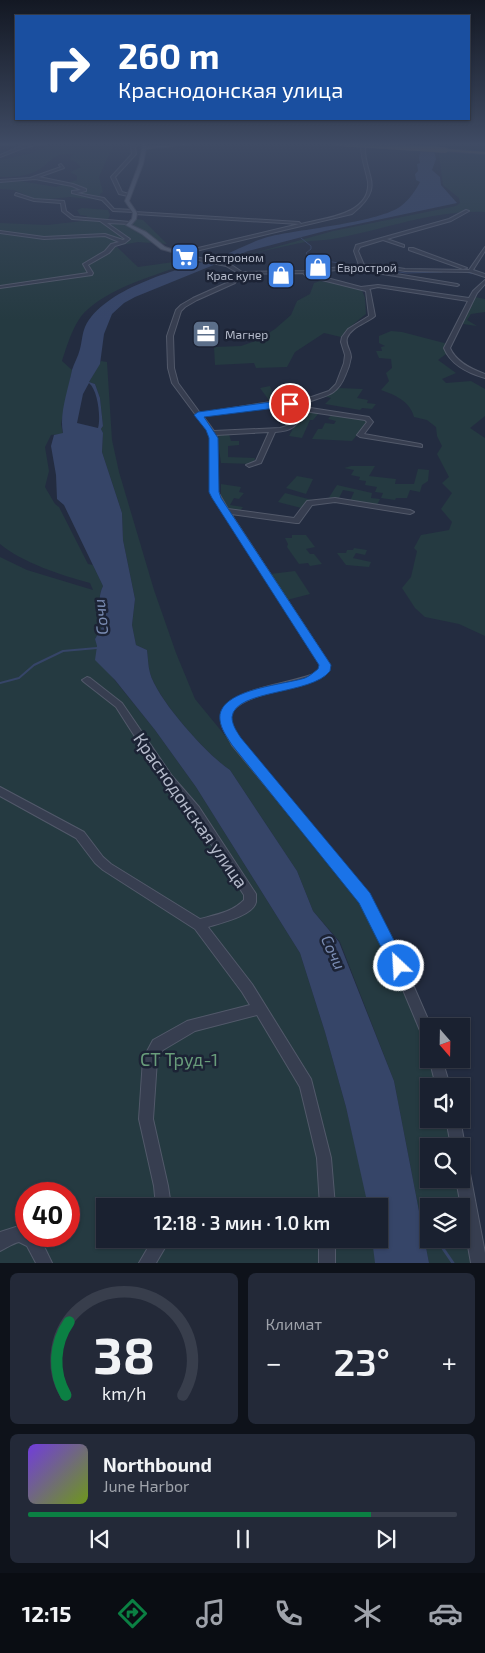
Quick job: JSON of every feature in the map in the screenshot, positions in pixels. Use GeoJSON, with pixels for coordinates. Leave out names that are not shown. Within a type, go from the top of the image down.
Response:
{"type":"FeatureCollection","features":[{"type":"Feature","properties":{"kind":"main road"},"geometry":{"type":"LineString","coordinates":[[128,202],[134,212],[134,219],[129,223],[130,227],[144,233],[163,248],[187,256]]}},
{"type":"Feature","properties":{"kind":"street"},"geometry":{"type":"LineString","coordinates":[[62,202],[64,211],[73,218],[129,223]]}},
{"type":"Feature","properties":{"kind":"street"},"geometry":{"type":"LineString","coordinates":[[106,202],[113,210],[310,223]]}},
{"type":"Feature","properties":{"kind":"street"},"geometry":{"type":"LineString","coordinates":[[179,254],[218,243],[349,214],[361,202]]}},
{"type":"Feature","properties":{"kind":"street"},"geometry":{"type":"LineString","coordinates":[[457,285],[379,272],[362,266],[356,251],[358,246],[450,220],[467,211]]}},
{"type":"Feature","properties":{"kind":"street"},"geometry":{"type":"LineString","coordinates":[[0,287],[90,274],[86,265],[107,252],[111,247],[128,239],[102,222],[106,220]]}},
{"type":"Feature","properties":{"kind":"street"},"geometry":{"type":"LineString","coordinates":[[0,232],[53,238],[105,235],[123,242]]}},
{"type":"Feature","properties":{"kind":"street"},"geometry":{"type":"LineString","coordinates":[[383,239],[402,246]]}},
{"type":"Feature","properties":{"kind":"street"},"geometry":{"type":"LineString","coordinates":[[470,270],[485,248]]}},
{"type":"Feature","properties":{"kind":"street"},"geometry":{"type":"LineString","coordinates":[[411,249],[485,276]]}},
{"type":"Feature","properties":{"kind":"street"},"geometry":{"type":"LineString","coordinates":[[187,256],[228,265],[241,273],[304,272],[362,266],[405,270],[470,270],[485,272]]}},
{"type":"Feature","properties":{"kind":"street"},"geometry":{"type":"LineString","coordinates":[[212,434],[289,430],[300,406],[306,399],[333,392],[339,385],[348,361],[344,338],[350,331],[372,316],[369,291],[308,275],[304,272]]}},
{"type":"Feature","properties":{"kind":"street"},"geometry":{"type":"LineString","coordinates":[[241,273],[233,282],[199,296],[179,310],[170,336],[175,383],[212,434],[214,492],[325,665],[324,671],[311,680],[245,697],[234,703],[228,709],[226,718],[228,728],[236,742],[364,898],[393,952],[421,1018]]}},
{"type":"Feature","properties":{"kind":"street"},"geometry":{"type":"LineString","coordinates":[[485,281],[475,292],[455,330],[448,349],[467,369],[485,376]]}},
{"type":"Feature","properties":{"kind":"street"},"geometry":{"type":"LineString","coordinates":[[361,288],[378,286],[471,300]]}},
{"type":"Feature","properties":{"kind":"street"},"geometry":{"type":"LineString","coordinates":[[198,415],[271,404],[300,406],[367,418],[370,422],[360,435],[420,446]]}},
{"type":"Feature","properties":{"kind":"street"},"geometry":{"type":"LineString","coordinates":[[249,465],[259,462],[273,430]]}},
{"type":"Feature","properties":{"kind":"street"},"geometry":{"type":"LineString","coordinates":[[225,511],[296,521],[310,504],[335,500],[410,512]]}},
{"type":"Feature","properties":{"kind":"street","name":"Краснодонская улица"},"geometry":{"type":"LineString","coordinates":[[87,680],[119,705],[168,779],[195,810],[250,894],[250,902],[243,909],[199,925]]}},
{"type":"Feature","properties":{"kind":"street"},"geometry":{"type":"LineString","coordinates":[[0,792],[80,835],[99,860],[107,867],[199,925],[247,988],[258,1009],[306,1084],[324,1158],[327,1198]]}},
{"type":"Feature","properties":{"kind":"street"},"geometry":{"type":"LineString","coordinates":[[163,1198],[162,1186],[146,1119],[150,1059],[158,1045],[192,1025],[258,1009]]}},
{"type":"Feature","properties":{"kind":"street"},"geometry":{"type":"LineString","coordinates":[[466,1188],[479,1263]]}},
{"type":"Feature","properties":{"kind":"street"},"geometry":{"type":"LineString","coordinates":[[0,1243],[3,1239],[18,1234],[33,1240],[44,1263]]}},
{"type":"Feature","properties":{"kind":"street"},"geometry":{"type":"LineString","coordinates":[[147,1263],[156,1248]]}},
{"type":"Feature","properties":{"kind":"street"},"geometry":{"type":"LineString","coordinates":[[327,1248],[327,1263]]}},
{"type":"Feature","properties":{"kind":"green space"},"geometry":{"type":"Polygon","coordinates":[[[485,202],[485,212],[466,212],[429,217],[335,239],[311,241],[243,256],[333,231],[456,206],[460,203],[485,202]]]}},
{"type":"Feature","properties":{"kind":"green space","name":"СТ Труд-1"},"geometry":{"type":"Polygon","coordinates":[[[82,208],[108,210],[110,215],[108,219],[123,224],[130,224],[137,219],[143,220],[167,244],[138,242],[116,246],[138,267],[181,261],[188,263],[136,282],[110,294],[87,310],[78,321],[62,361],[72,370],[61,424],[63,434],[51,435],[45,447],[49,471],[45,487],[55,504],[59,507],[88,564],[93,565],[103,586],[100,603],[106,620],[95,639],[109,673],[155,730],[196,787],[300,953],[346,1107],[367,1198],[96,1198],[96,1248],[374,1248],[377,1263],[0,1263],[0,557],[27,570],[93,590],[90,583],[55,572],[19,557],[0,544],[0,223],[47,225],[83,221],[87,216],[80,215],[77,210],[82,208]]]}},
{"type":"Feature","properties":{"kind":"green space"},"geometry":{"type":"Polygon","coordinates":[[[320,281],[361,288],[365,298],[366,314],[341,337],[324,333],[295,352],[287,367],[256,368],[254,363],[215,365],[214,347],[241,346],[258,340],[291,315],[297,301],[310,294],[314,283],[320,281]]]}},
{"type":"Feature","properties":{"kind":"green space"},"geometry":{"type":"Polygon","coordinates":[[[475,297],[485,299],[485,312],[471,314],[467,320],[477,326],[463,324],[463,320],[475,297]]]}},
{"type":"Feature","properties":{"kind":"green space"},"geometry":{"type":"Polygon","coordinates":[[[391,331],[448,344],[444,347],[446,354],[438,360],[456,373],[442,379],[446,383],[471,381],[485,389],[485,416],[470,428],[485,438],[485,636],[459,624],[425,617],[415,608],[402,588],[411,577],[417,551],[414,548],[421,535],[449,530],[452,522],[441,509],[452,493],[442,483],[449,477],[437,454],[442,446],[437,436],[436,427],[427,420],[414,417],[412,411],[405,403],[381,390],[389,381],[386,373],[392,368],[391,359],[379,358],[376,351],[382,351],[381,347],[385,346],[379,343],[379,336],[391,331]]]}},
{"type":"Feature","properties":{"kind":"green space"},"geometry":{"type":"Polygon","coordinates":[[[101,361],[107,362],[112,440],[119,472],[154,590],[176,653],[195,699],[358,897],[386,948],[397,977],[420,1025],[420,1068],[432,1068],[435,1078],[420,1078],[420,1128],[448,1128],[450,1138],[420,1138],[420,1188],[460,1188],[461,1198],[420,1198],[420,1216],[394,1081],[340,942],[313,911],[297,871],[230,770],[220,763],[197,740],[173,712],[150,673],[147,650],[136,645],[132,625],[135,599],[123,540],[122,513],[102,452],[103,433],[101,429],[103,426],[100,398],[95,384],[89,382],[101,361]]]}},
{"type":"Feature","properties":{"kind":"green space"},"geometry":{"type":"Polygon","coordinates":[[[270,386],[274,396],[288,397],[288,393],[302,393],[304,399],[297,403],[271,403],[260,388],[270,386]]]}},
{"type":"Feature","properties":{"kind":"green space"},"geometry":{"type":"Polygon","coordinates":[[[338,388],[363,389],[357,398],[368,400],[367,403],[376,404],[372,409],[362,408],[360,410],[325,404],[331,398],[322,396],[338,388]]]}},
{"type":"Feature","properties":{"kind":"green space"},"geometry":{"type":"Polygon","coordinates":[[[303,410],[319,413],[313,420],[310,420],[302,438],[289,436],[303,410]]]}},
{"type":"Feature","properties":{"kind":"green space"},"geometry":{"type":"Polygon","coordinates":[[[332,414],[366,419],[368,422],[352,441],[312,439],[318,429],[322,429],[325,423],[334,424],[336,421],[328,419],[332,414]]]}},
{"type":"Feature","properties":{"kind":"green space"},"geometry":{"type":"Polygon","coordinates":[[[229,434],[231,441],[239,441],[239,445],[228,446],[228,457],[255,458],[254,464],[221,463],[217,435],[229,434]]]}},
{"type":"Feature","properties":{"kind":"green space"},"geometry":{"type":"Polygon","coordinates":[[[351,466],[375,466],[369,476],[396,479],[395,484],[414,484],[418,469],[429,470],[428,481],[422,485],[420,492],[410,490],[407,498],[396,498],[395,500],[381,498],[383,493],[375,492],[377,487],[365,485],[366,481],[359,480],[360,477],[351,475],[354,470],[344,468],[351,466]]]}},
{"type":"Feature","properties":{"kind":"green space"},"geometry":{"type":"Polygon","coordinates":[[[297,476],[313,479],[306,494],[286,488],[297,476]]]}},
{"type":"Feature","properties":{"kind":"green space"},"geometry":{"type":"Polygon","coordinates":[[[221,484],[241,487],[239,492],[244,493],[239,499],[234,498],[230,505],[243,507],[240,511],[227,509],[221,500],[221,484]]]}},
{"type":"Feature","properties":{"kind":"green space"},"geometry":{"type":"Polygon","coordinates":[[[337,485],[372,493],[371,498],[380,499],[377,505],[350,501],[354,492],[343,490],[338,500],[328,499],[337,485]]]}},
{"type":"Feature","properties":{"kind":"green space"},"geometry":{"type":"Polygon","coordinates":[[[285,493],[312,500],[305,509],[278,502],[285,493]]]}},
{"type":"Feature","properties":{"kind":"green space"},"geometry":{"type":"Polygon","coordinates":[[[292,535],[306,535],[315,547],[306,549],[310,554],[314,554],[322,564],[310,566],[308,563],[299,564],[287,547],[288,544],[285,538],[292,538],[292,535]]]}},
{"type":"Feature","properties":{"kind":"green space"},"geometry":{"type":"Polygon","coordinates":[[[354,548],[367,550],[365,555],[356,553],[353,558],[371,562],[369,567],[346,565],[337,553],[346,553],[347,550],[353,550],[354,548]]]}},
{"type":"Feature","properties":{"kind":"green space"},"geometry":{"type":"Polygon","coordinates":[[[295,571],[310,594],[287,600],[270,574],[295,571]]]}},
{"type":"Feature","properties":{"kind":"green space"},"geometry":{"type":"Polygon","coordinates":[[[470,1246],[473,1263],[429,1263],[426,1248],[470,1248],[470,1246]]]}},
{"type":"Feature","properties":{"kind":"water","name":"Сочи"},"geometry":{"type":"Polygon","coordinates":[[[406,202],[457,203],[325,231],[248,251],[135,297],[124,303],[112,314],[104,334],[100,364],[89,382],[95,384],[100,398],[103,426],[101,429],[103,433],[102,452],[122,513],[123,540],[135,599],[132,625],[136,645],[147,650],[150,673],[162,697],[196,740],[230,770],[297,871],[313,911],[339,942],[394,1081],[420,1216],[420,1248],[426,1248],[429,1263],[375,1263],[373,1248],[388,1248],[388,1198],[366,1198],[346,1107],[300,953],[196,787],[155,730],[115,680],[95,660],[97,646],[95,639],[106,620],[100,603],[103,586],[64,505],[57,499],[56,475],[51,446],[54,435],[63,433],[62,418],[65,402],[83,332],[94,314],[107,302],[123,292],[161,275],[220,256],[265,238],[359,221],[391,212],[406,202]],[[89,383],[83,394],[77,423],[98,428],[98,404],[95,392],[89,383]]]}},
{"type":"Feature","properties":{"kind":"waterway"},"geometry":{"type":"LineString","coordinates":[[301,238],[311,246],[311,249],[306,253],[310,258],[355,266]]}},
{"type":"Feature","properties":{"kind":"waterway"},"geometry":{"type":"LineString","coordinates":[[363,267],[406,273],[442,272]]}},
{"type":"Feature","properties":{"kind":"waterway"},"geometry":{"type":"LineString","coordinates":[[464,272],[476,274]]}},
{"type":"Feature","properties":{"kind":"waterway"},"geometry":{"type":"LineString","coordinates":[[0,683],[19,678],[34,665],[63,651],[97,648]]}},
{"type":"Feature","properties":{"kind":"waterway"},"geometry":{"type":"LineString","coordinates":[[443,1248],[453,1263]]}},
{"type":"Feature","properties":{"kind":"place","name":"Гастроном"},"geometry":{"type":"Point","coordinates":[185,257]}},
{"type":"Feature","properties":{"kind":"place","name":"Еврострой"},"geometry":{"type":"Point","coordinates":[318,267]}},
{"type":"Feature","properties":{"kind":"place","name":"Крас купе"},"geometry":{"type":"Point","coordinates":[281,275]}},
{"type":"Feature","properties":{"kind":"place","name":"Магнер"},"geometry":{"type":"Point","coordinates":[206,334]}},
{"type":"Feature","properties":{"kind":"route"},"geometry":{"type":"LineString","coordinates":[[290,404],[271,404],[198,415],[214,438],[214,492],[216,498],[325,665],[324,671],[318,677],[311,680],[245,697],[228,709],[226,718],[228,728],[236,742],[364,898],[376,917],[399,966]]}}]}
